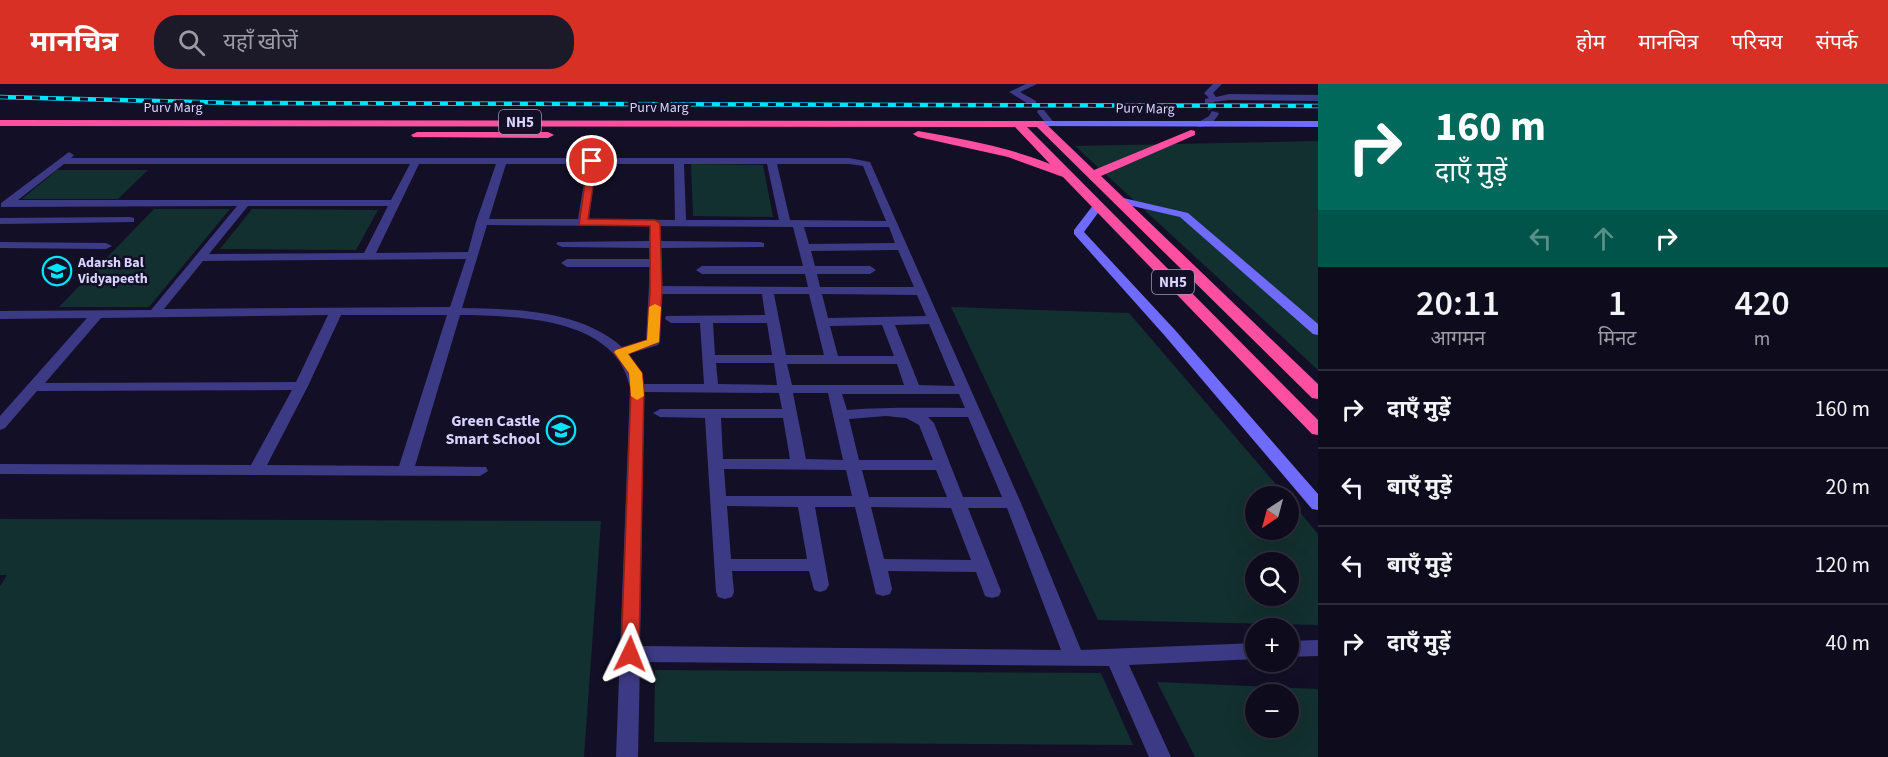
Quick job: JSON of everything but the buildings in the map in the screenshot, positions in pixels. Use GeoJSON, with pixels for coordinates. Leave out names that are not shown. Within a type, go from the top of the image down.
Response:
{"type":"FeatureCollection","features":[{"type":"Feature","properties":{"kind":"highway","name":"Purv Marg"},"geometry":{"type":"LineString","coordinates":[[0,123],[1022,128]]}},
{"type":"Feature","properties":{"kind":"highway","name":"NH5"},"geometry":{"type":"LineString","coordinates":[[1022,128],[1046,123],[1093,175],[1318,394]]}},
{"type":"Feature","properties":{"kind":"highway","name":"Purv Marg"},"geometry":{"type":"LineString","coordinates":[[45,135],[918,134],[1022,128]]}},
{"type":"Feature","properties":{"kind":"highway","name":"NH5"},"geometry":{"type":"LineString","coordinates":[[1022,128],[1318,430]]}},
{"type":"Feature","properties":{"kind":"highway"},"geometry":{"type":"LineString","coordinates":[[1093,175],[1196,129]]}},
{"type":"Feature","properties":{"kind":"highway"},"geometry":{"type":"LineString","coordinates":[[918,134],[956,141],[1032,162],[1050,168],[1078,185]]}},
{"type":"Feature","properties":{"kind":"street"},"geometry":{"type":"LineString","coordinates":[[1033,84],[1013,92],[1033,103]]}},
{"type":"Feature","properties":{"kind":"street"},"geometry":{"type":"LineString","coordinates":[[1218,84],[1208,93],[1211,99],[1318,98]]}},
{"type":"Feature","properties":{"kind":"street"},"geometry":{"type":"LineString","coordinates":[[1196,129],[1213,118],[1215,113]]}},
{"type":"Feature","properties":{"kind":"street","name":"Purv Marg"},"geometry":{"type":"LineString","coordinates":[[1046,123],[1318,133]]}},
{"type":"Feature","properties":{"kind":"street","name":"Purv Marg"},"geometry":{"type":"LineString","coordinates":[[1196,129],[1318,124]]}},
{"type":"Feature","properties":{"kind":"street"},"geometry":{"type":"LineString","coordinates":[[4,206],[74,152]]}},
{"type":"Feature","properties":{"kind":"street"},"geometry":{"type":"LineString","coordinates":[[61,161],[849,161],[867,164],[1013,503],[1074,658]]}},
{"type":"Feature","properties":{"kind":"street"},"geometry":{"type":"LineString","coordinates":[[368,256],[416,161]]}},
{"type":"Feature","properties":{"kind":"street"},"geometry":{"type":"LineString","coordinates":[[405,471],[501,161]]}},
{"type":"Feature","properties":{"kind":"street"},"geometry":{"type":"LineString","coordinates":[[583,222],[592,161]]}},
{"type":"Feature","properties":{"kind":"street"},"geometry":{"type":"LineString","coordinates":[[679,161],[681,223]]}},
{"type":"Feature","properties":{"kind":"street"},"geometry":{"type":"LineString","coordinates":[[771,161],[785,223]]}},
{"type":"Feature","properties":{"kind":"street"},"geometry":{"type":"LineString","coordinates":[[1119,200],[1184,215],[1318,331]]}},
{"type":"Feature","properties":{"kind":"street"},"geometry":{"type":"LineString","coordinates":[[153,315],[245,203]]}},
{"type":"Feature","properties":{"kind":"street"},"geometry":{"type":"LineString","coordinates":[[4,206],[394,203]]}},
{"type":"Feature","properties":{"kind":"street"},"geometry":{"type":"LineString","coordinates":[[1098,206],[1078,232],[1170,333],[1318,505]]}},
{"type":"Feature","properties":{"kind":"street"},"geometry":{"type":"LineString","coordinates":[[0,221],[130,220]]}},
{"type":"Feature","properties":{"kind":"street"},"geometry":{"type":"LineString","coordinates":[[482,222],[894,224]]}},
{"type":"Feature","properties":{"kind":"street"},"geometry":{"type":"LineString","coordinates":[[620,352],[653,342],[656,291],[655,223]]}},
{"type":"Feature","properties":{"kind":"street"},"geometry":{"type":"LineString","coordinates":[[756,223],[762,257]]}},
{"type":"Feature","properties":{"kind":"street"},"geometry":{"type":"LineString","coordinates":[[798,223],[832,360]]}},
{"type":"Feature","properties":{"kind":"street"},"geometry":{"type":"LineString","coordinates":[[562,244],[700,244],[810,270],[870,270]]}},
{"type":"Feature","properties":{"kind":"street"},"geometry":{"type":"LineString","coordinates":[[700,244],[703,290]]}},
{"type":"Feature","properties":{"kind":"street"},"geometry":{"type":"LineString","coordinates":[[0,245],[106,246]]}},
{"type":"Feature","properties":{"kind":"street"},"geometry":{"type":"LineString","coordinates":[[858,246],[870,270],[876,291]]}},
{"type":"Feature","properties":{"kind":"street"},"geometry":{"type":"LineString","coordinates":[[804,248],[903,246]]}},
{"type":"Feature","properties":{"kind":"street"},"geometry":{"type":"LineString","coordinates":[[200,258],[471,255]]}},
{"type":"Feature","properties":{"kind":"street"},"geometry":{"type":"LineString","coordinates":[[702,270],[762,257]]}},
{"type":"Feature","properties":{"kind":"street"},"geometry":{"type":"LineString","coordinates":[[567,263],[655,263]]}},
{"type":"Feature","properties":{"kind":"street"},"geometry":{"type":"LineString","coordinates":[[767,290],[799,464]]}},
{"type":"Feature","properties":{"kind":"street"},"geometry":{"type":"LineString","coordinates":[[656,291],[922,291]]}},
{"type":"Feature","properties":{"kind":"street"},"geometry":{"type":"LineString","coordinates":[[256,471],[301,386],[336,311]]}},
{"type":"Feature","properties":{"kind":"street"},"geometry":{"type":"LineString","coordinates":[[0,315],[453,312],[532,316],[557,321],[598,335],[620,352],[636,373],[627,757]]}},
{"type":"Feature","properties":{"kind":"street"},"geometry":{"type":"LineString","coordinates":[[0,425],[97,315]]}},
{"type":"Feature","properties":{"kind":"street"},"geometry":{"type":"LineString","coordinates":[[671,319],[774,320]]}},
{"type":"Feature","properties":{"kind":"street"},"geometry":{"type":"LineString","coordinates":[[706,319],[711,389]]}},
{"type":"Feature","properties":{"kind":"street"},"geometry":{"type":"LineString","coordinates":[[887,320],[913,389]]}},
{"type":"Feature","properties":{"kind":"street"},"geometry":{"type":"LineString","coordinates":[[823,322],[934,320]]}},
{"type":"Feature","properties":{"kind":"street"},"geometry":{"type":"LineString","coordinates":[[709,359],[903,360]]}},
{"type":"Feature","properties":{"kind":"street"},"geometry":{"type":"LineString","coordinates":[[34,387],[301,386]]}},
{"type":"Feature","properties":{"kind":"street"},"geometry":{"type":"LineString","coordinates":[[637,388],[965,390]]}},
{"type":"Feature","properties":{"kind":"street"},"geometry":{"type":"LineString","coordinates":[[834,389],[883,589]]}},
{"type":"Feature","properties":{"kind":"street"},"geometry":{"type":"LineString","coordinates":[[725,592],[712,419],[723,412],[790,414]]}},
{"type":"Feature","properties":{"kind":"street"},"geometry":{"type":"LineString","coordinates":[[841,415],[974,412]]}},
{"type":"Feature","properties":{"kind":"street"},"geometry":{"type":"LineString","coordinates":[[660,413],[716,415]]}},
{"type":"Feature","properties":{"kind":"street"},"geometry":{"type":"LineString","coordinates":[[909,413],[926,423],[992,591]]}},
{"type":"Feature","properties":{"kind":"street"},"geometry":{"type":"LineString","coordinates":[[717,464],[942,465]]}},
{"type":"Feature","properties":{"kind":"street"},"geometry":{"type":"LineString","coordinates":[[0,469],[480,471]]}},
{"type":"Feature","properties":{"kind":"street"},"geometry":{"type":"LineString","coordinates":[[719,501],[1013,503]]}},
{"type":"Feature","properties":{"kind":"street"},"geometry":{"type":"LineString","coordinates":[[806,502],[820,585]]}},
{"type":"Feature","properties":{"kind":"street"},"geometry":{"type":"LineString","coordinates":[[723,565],[817,565]]}},
{"type":"Feature","properties":{"kind":"street"},"geometry":{"type":"LineString","coordinates":[[877,565],[982,566]]}},
{"type":"Feature","properties":{"kind":"street"},"geometry":{"type":"LineString","coordinates":[[1299,649],[1318,648]]}},
{"type":"Feature","properties":{"kind":"street"},"geometry":{"type":"LineString","coordinates":[[630,654],[1116,658],[1245,652]]}},
{"type":"Feature","properties":{"kind":"street"},"geometry":{"type":"LineString","coordinates":[[1116,658],[1160,757]]}},
{"type":"Feature","properties":{"kind":"green space"},"geometry":{"type":"Polygon","coordinates":[[[1318,141],[1318,370],[1075,146],[1318,141]]]}},
{"type":"Feature","properties":{"kind":"green space"},"geometry":{"type":"Polygon","coordinates":[[[691,164],[763,165],[773,217],[693,216],[691,164]]]}},
{"type":"Feature","properties":{"kind":"green space"},"geometry":{"type":"Polygon","coordinates":[[[57,170],[148,170],[118,199],[22,199],[57,170]]]}},
{"type":"Feature","properties":{"kind":"green space"},"geometry":{"type":"Polygon","coordinates":[[[154,209],[230,209],[149,307],[59,307],[154,209]]]}},
{"type":"Feature","properties":{"kind":"green space"},"geometry":{"type":"Polygon","coordinates":[[[252,209],[378,210],[356,250],[220,249],[252,209]]]}},
{"type":"Feature","properties":{"kind":"green space"},"geometry":{"type":"Polygon","coordinates":[[[951,307],[1129,313],[1277,486],[1245,486],[1245,540],[1299,540],[1299,511],[1318,534],[1318,625],[1299,625],[1299,618],[1245,618],[1245,623],[1098,620],[951,307]]]}},
{"type":"Feature","properties":{"kind":"green space"},"geometry":{"type":"Polygon","coordinates":[[[0,519],[601,521],[584,757],[0,757],[0,586],[7,575],[0,575],[0,519]]]}},
{"type":"Feature","properties":{"kind":"green space"},"geometry":{"type":"Polygon","coordinates":[[[655,670],[1101,673],[1133,745],[654,742],[655,670]]]}},
{"type":"Feature","properties":{"kind":"green space"},"geometry":{"type":"Polygon","coordinates":[[[1157,682],[1245,686],[1245,738],[1299,738],[1299,688],[1318,689],[1318,757],[1195,757],[1157,682]]]}},
{"type":"Feature","properties":{"kind":"tunnel"},"geometry":{"type":"LineString","coordinates":[[1208,101],[1215,113]]}},
{"type":"Feature","properties":{"kind":"railway"},"geometry":{"type":"LineString","coordinates":[[0,97],[236,103],[1318,106]]}},
{"type":"Feature","properties":{"kind":"slow traffic"},"geometry":{"type":"LineString","coordinates":[[637,396],[636,373],[620,352],[653,342],[655,307]]}},
{"type":"Feature","properties":{"kind":"place","name":"Adarsh Bal Vidyapeeth"},"geometry":{"type":"Point","coordinates":[57,271]}},
{"type":"Feature","properties":{"kind":"place","name":"Green Castle Smart School"},"geometry":{"type":"Point","coordinates":[561,430]}},
{"type":"Feature","properties":{"kind":"route"},"geometry":{"type":"LineString","coordinates":[[592,161],[583,222],[655,223],[656,291],[653,342],[620,352],[636,373],[637,388],[630,654]]}}]}
